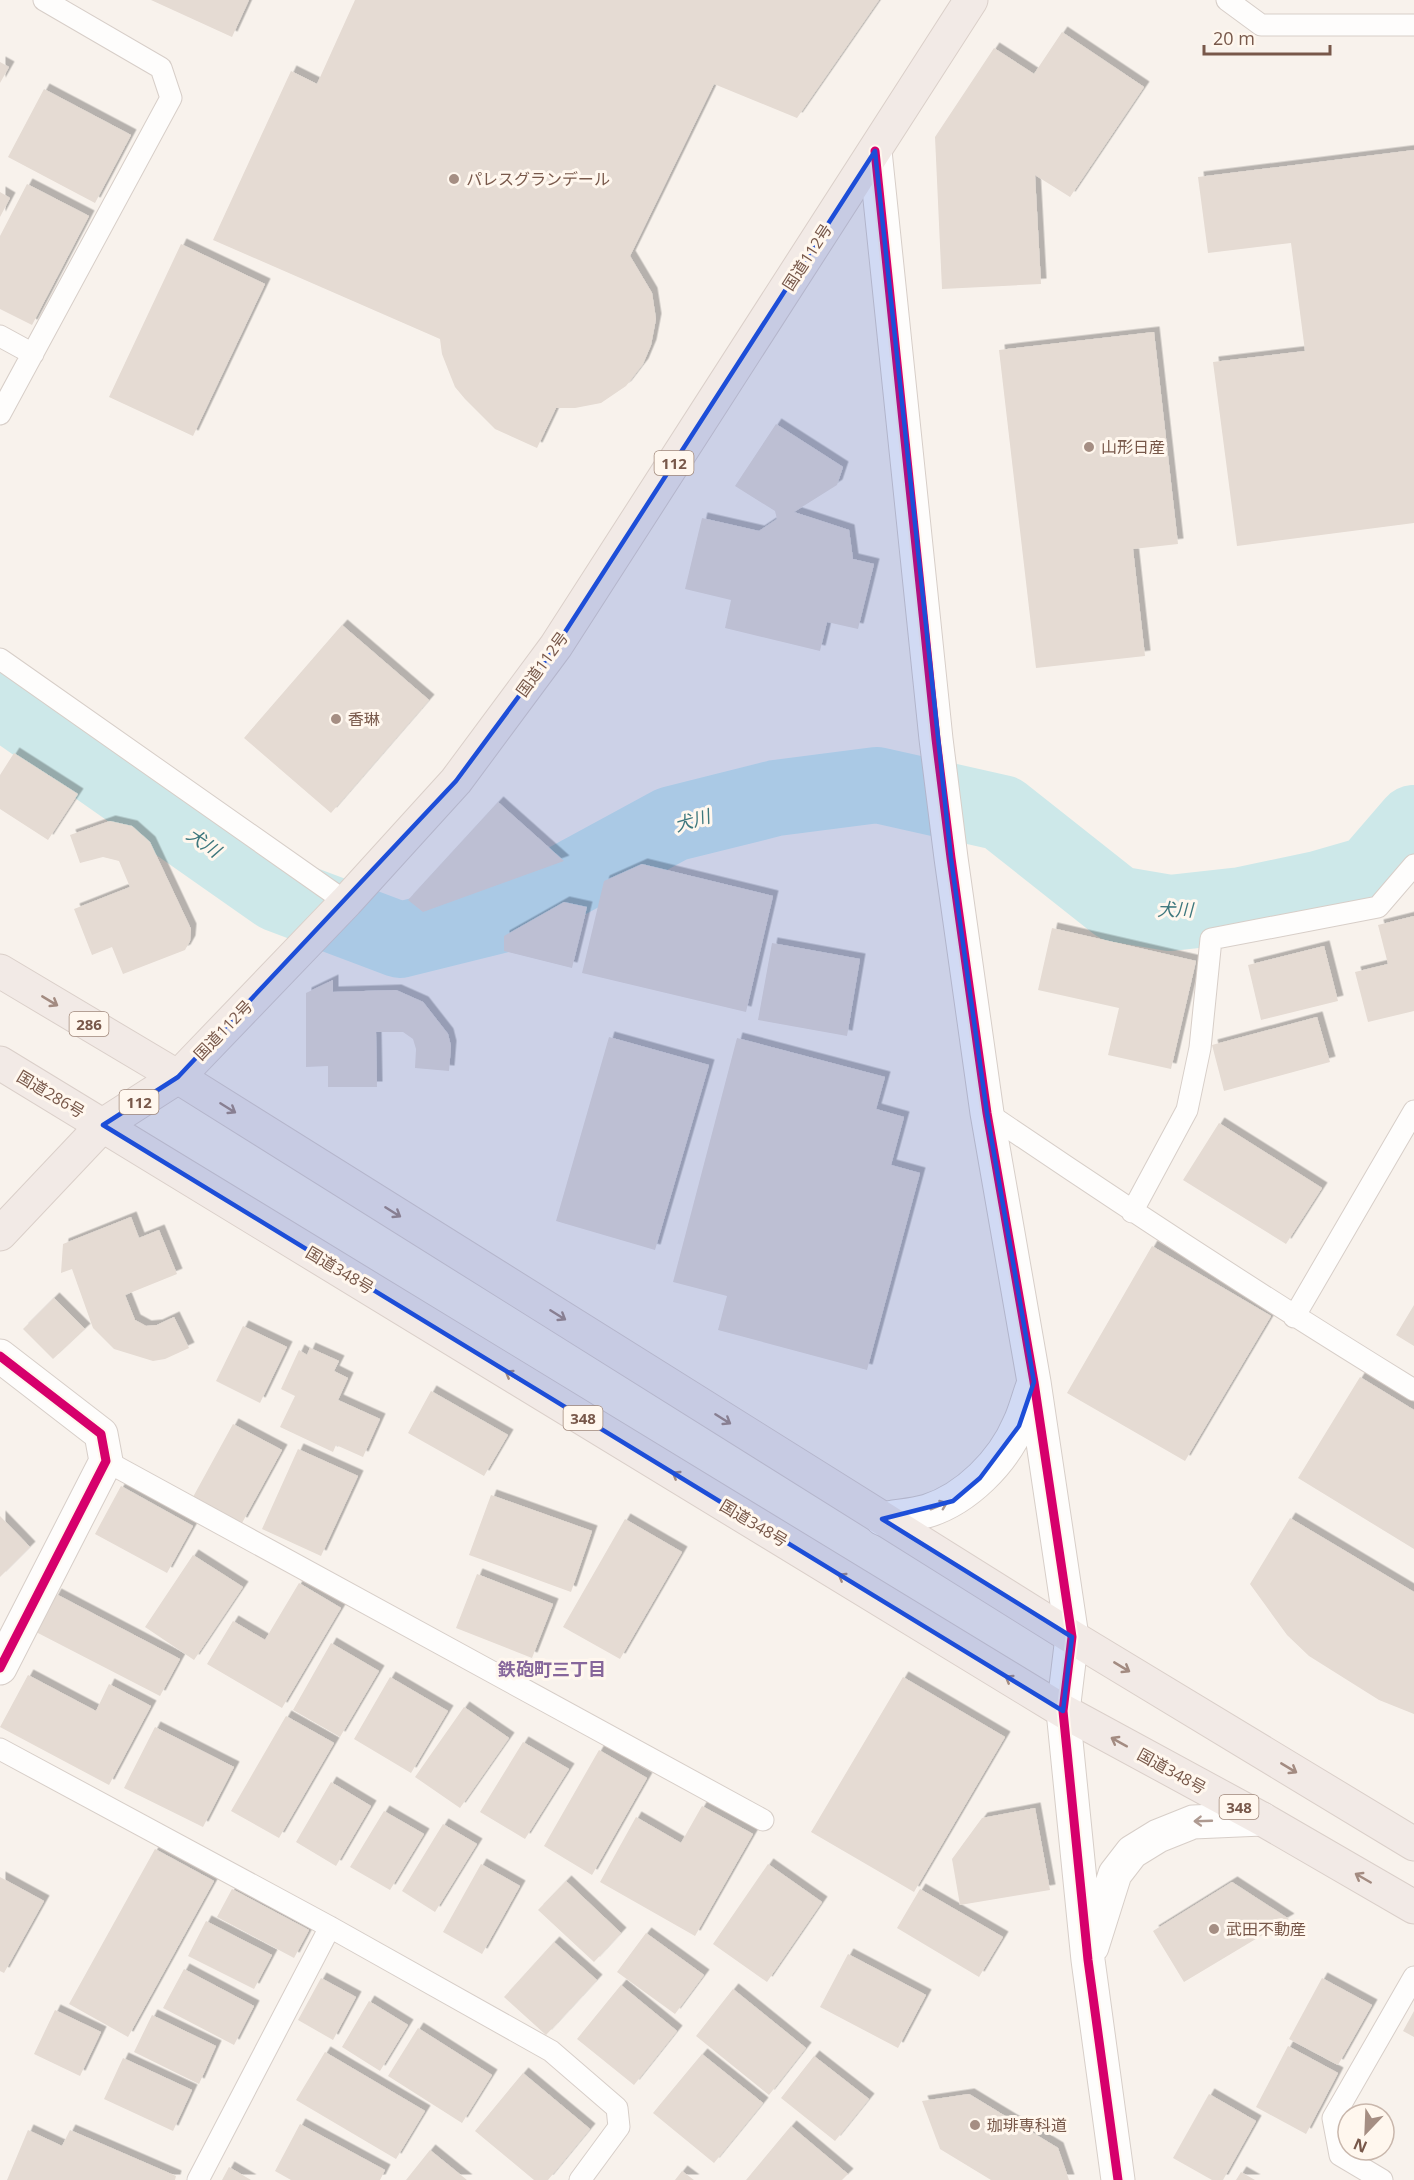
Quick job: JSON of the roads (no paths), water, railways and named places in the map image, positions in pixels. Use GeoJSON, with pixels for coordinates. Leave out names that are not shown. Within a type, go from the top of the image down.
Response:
{"type":"FeatureCollection","features":[{"type":"Feature","properties":{"kind":"highway","name":"国道112号"},"geometry":{"type":"LineString","coordinates":[[0,1234],[103,1125],[178,1077],[346,902],[456,781],[556,646],[970,0]]}},
{"type":"Feature","properties":{"kind":"highway","name":"286"},"geometry":{"type":"LineString","coordinates":[[0,971],[178,1077]]}},
{"type":"Feature","properties":{"kind":"highway","name":"国道286号"},"geometry":{"type":"LineString","coordinates":[[0,1063],[103,1125]]}},
{"type":"Feature","properties":{"kind":"highway"},"geometry":{"type":"LineString","coordinates":[[178,1077],[1072,1637],[1414,1844]]}},
{"type":"Feature","properties":{"kind":"highway","name":"国道348号"},"geometry":{"type":"LineString","coordinates":[[103,1125],[1063,1711],[1262,1819],[1414,1907]]}},
{"type":"Feature","properties":{"kind":"street"},"geometry":{"type":"LineString","coordinates":[[875,151],[936,739],[951,858],[987,1113],[1034,1382],[1072,1637],[1063,1711],[1088,1960],[1118,2180]]}},
{"type":"Feature","properties":{"kind":"street"},"geometry":{"type":"LineString","coordinates":[[0,1356],[101,1434],[106,1461],[0,1668]]}},
{"type":"Feature","properties":{"kind":"street"},"geometry":{"type":"LineString","coordinates":[[882,1519],[927,1511],[953,1501],[980,1478],[1002,1455],[1019,1426],[1034,1382]]}},
{"type":"Feature","properties":{"kind":"street"},"geometry":{"type":"LineString","coordinates":[[1088,1960],[1115,1874],[1132,1852],[1158,1836],[1193,1822],[1262,1819]]}},
{"type":"Feature","properties":{"kind":"lane"},"geometry":{"type":"LineString","coordinates":[[0,414],[171,98],[161,68],[44,0]]}},
{"type":"Feature","properties":{"kind":"lane"},"geometry":{"type":"LineString","coordinates":[[1227,0],[1261,25],[1414,25]]}},
{"type":"Feature","properties":{"kind":"lane"},"geometry":{"type":"LineString","coordinates":[[0,336],[33,354]]}},
{"type":"Feature","properties":{"kind":"lane"},"geometry":{"type":"LineString","coordinates":[[0,659],[346,902]]}},
{"type":"Feature","properties":{"kind":"lane"},"geometry":{"type":"LineString","coordinates":[[1132,1212],[1187,1110],[1200,1048],[1211,939],[1378,906],[1414,865]]}},
{"type":"Feature","properties":{"kind":"lane"},"geometry":{"type":"LineString","coordinates":[[1294,1317],[1414,1111]]}},
{"type":"Feature","properties":{"kind":"lane"},"geometry":{"type":"LineString","coordinates":[[987,1113],[1132,1212],[1294,1317],[1414,1390]]}},
{"type":"Feature","properties":{"kind":"lane"},"geometry":{"type":"LineString","coordinates":[[106,1461],[763,1820]]}},
{"type":"Feature","properties":{"kind":"lane"},"geometry":{"type":"LineString","coordinates":[[0,1749],[330,1927],[551,2051],[617,2108],[619,2127],[580,2180]]}},
{"type":"Feature","properties":{"kind":"lane"},"geometry":{"type":"LineString","coordinates":[[198,2180],[330,1927]]}},
{"type":"Feature","properties":{"kind":"lane"},"geometry":{"type":"LineString","coordinates":[[1382,2180],[1340,2155],[1333,2118],[1414,1977]]}},
{"type":"Feature","properties":{"kind":"waterway","name":"犬川"},"geometry":{"type":"LineString","coordinates":[[0,699],[278,894],[400,940],[508,913],[672,824],[776,798],[877,785],[1002,813],[1117,904],[1170,913],[1242,905],[1318,889],[1370,874],[1414,823]]}},
{"type":"Feature","properties":{"kind":"place","name":"パレスグランデール"},"geometry":{"type":"Point","coordinates":[454,179]}},
{"type":"Feature","properties":{"kind":"place","name":"山形日産"},"geometry":{"type":"Point","coordinates":[1089,447]}},
{"type":"Feature","properties":{"kind":"place","name":"香琳"},"geometry":{"type":"Point","coordinates":[336,719]}},
{"type":"Feature","properties":{"kind":"place","name":"武田不動産"},"geometry":{"type":"Point","coordinates":[1214,1929]}},
{"type":"Feature","properties":{"kind":"place","name":"珈琲専科道"},"geometry":{"type":"Point","coordinates":[975,2125]}},
{"type":"Feature","properties":{"kind":"district","name":"鉄砲町三丁目"},"geometry":{"type":"Point","coordinates":[552,1669]}}]}
